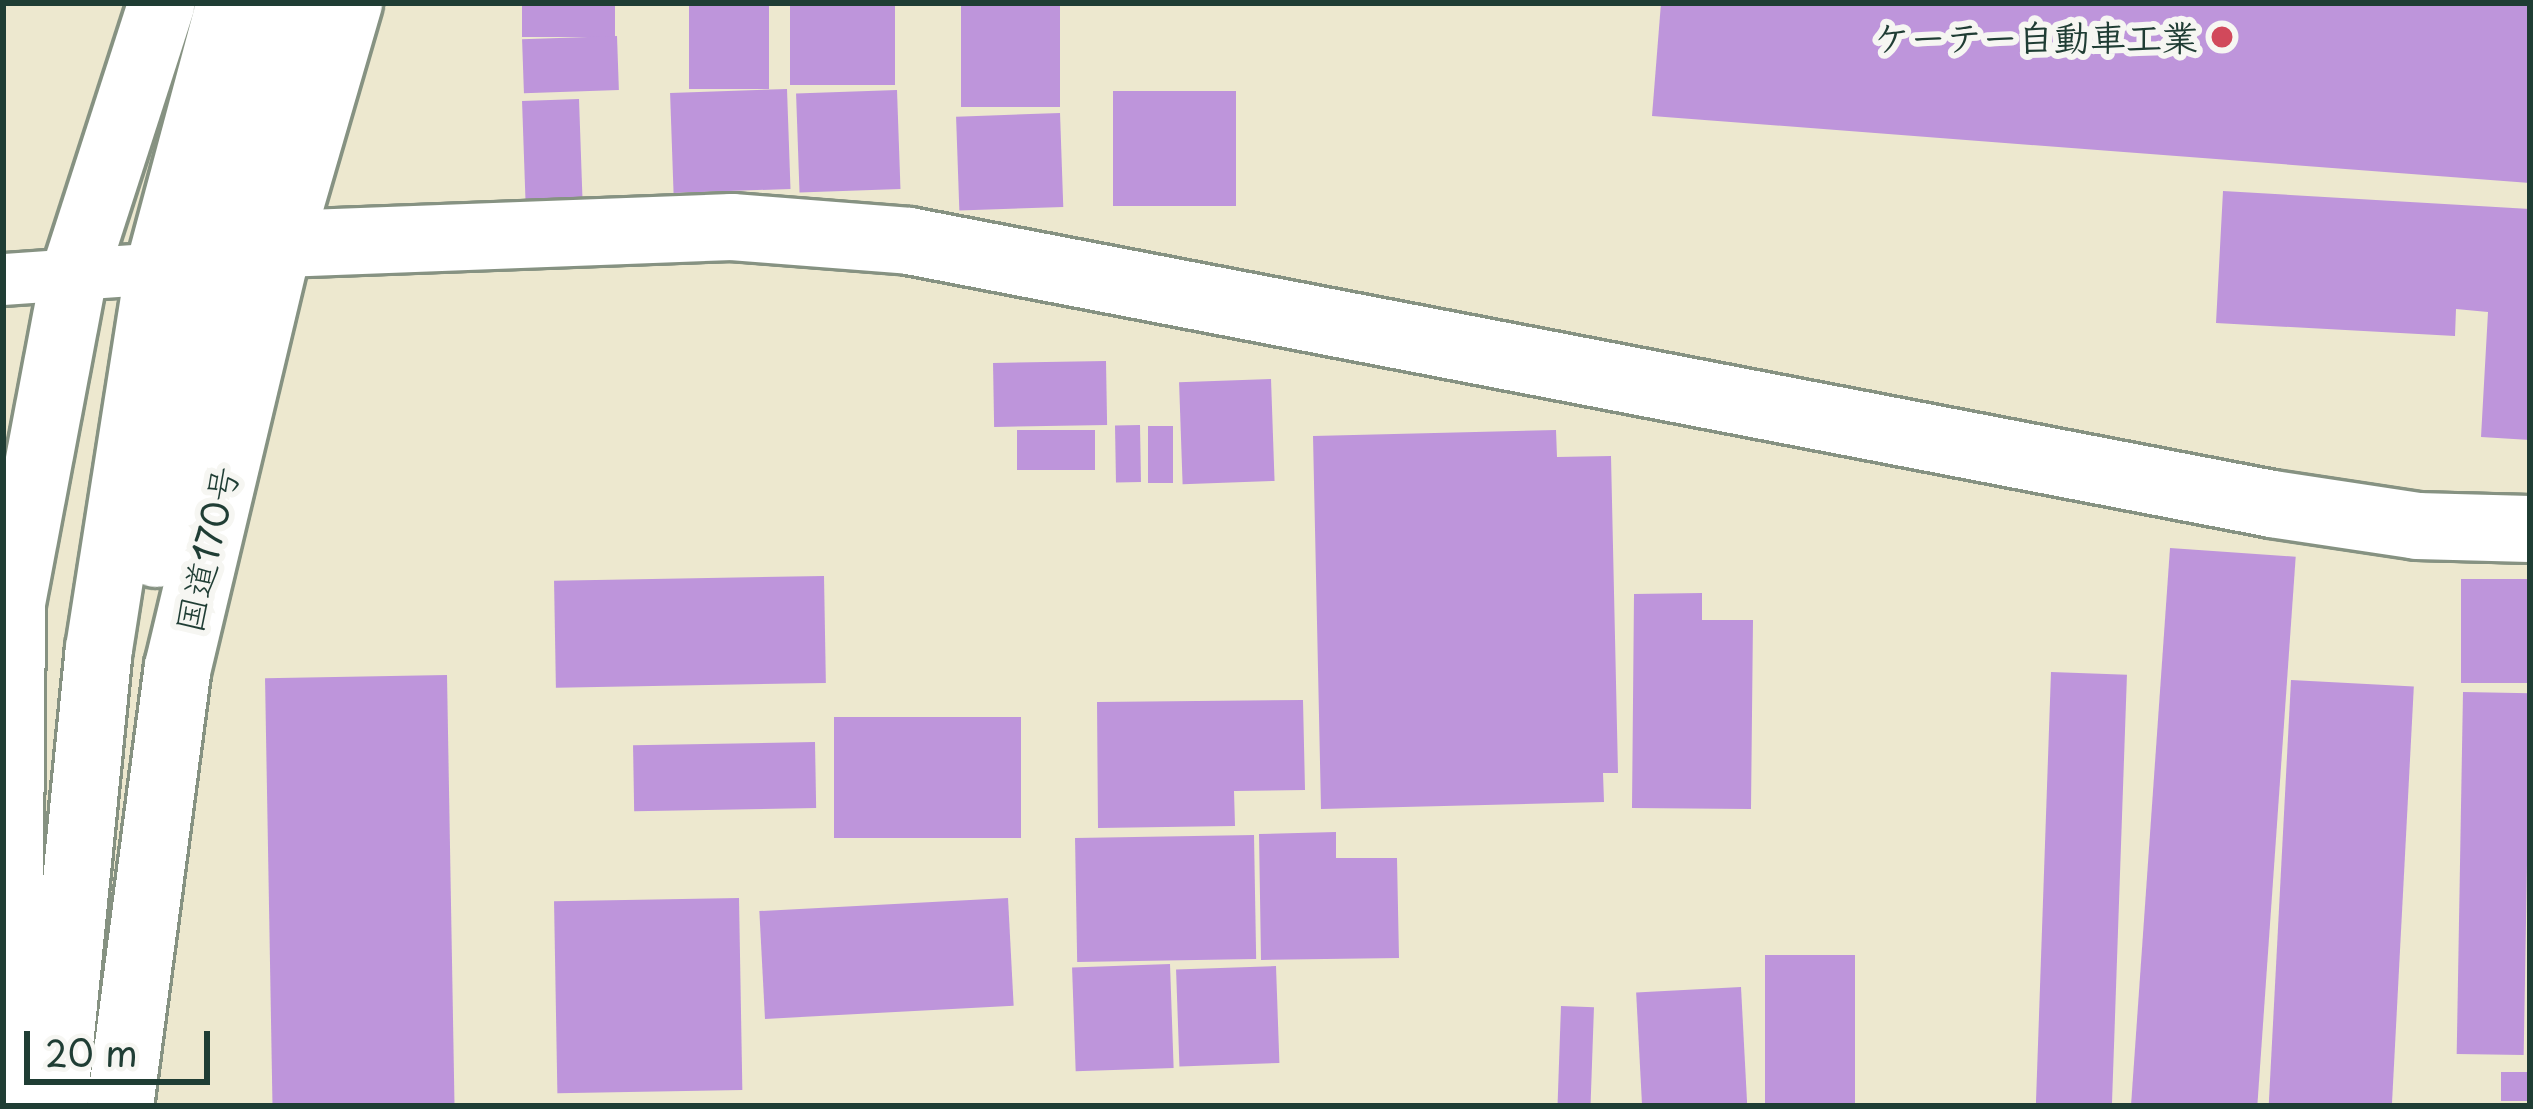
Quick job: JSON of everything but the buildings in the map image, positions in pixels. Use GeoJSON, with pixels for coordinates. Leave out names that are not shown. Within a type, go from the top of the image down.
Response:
{"type":"FeatureCollection","features":[{"type":"Feature","properties":{"kind":"main road"},"geometry":{"type":"LineString","coordinates":[[8,1106],[4,1013],[12,603],[74,275],[162,3]]}},
{"type":"Feature","properties":{"kind":"main road"},"geometry":{"type":"LineString","coordinates":[[54,1106],[98,649],[159,268],[230,3]]}},
{"type":"Feature","properties":{"kind":"main road"},"geometry":{"type":"LineString","coordinates":[[66,960],[92,905],[190,392],[254,245],[296,3]]}},
{"type":"Feature","properties":{"kind":"main road","name":"国道170号"},"geometry":{"type":"LineString","coordinates":[[120,1106],[178,667],[254,245],[349,3]]}},
{"type":"Feature","properties":{"kind":"main road"},"geometry":{"type":"LineString","coordinates":[[254,245],[732,226],[888,238],[2272,504],[2417,526],[2530,529]]}},
{"type":"Feature","properties":{"kind":"street"},"geometry":{"type":"LineString","coordinates":[[3,278],[159,268]]}},
{"type":"Feature","properties":{"kind":"place","name":"ケーテー自動車工業"},"geometry":{"type":"Point","coordinates":[2222,37]}}]}
